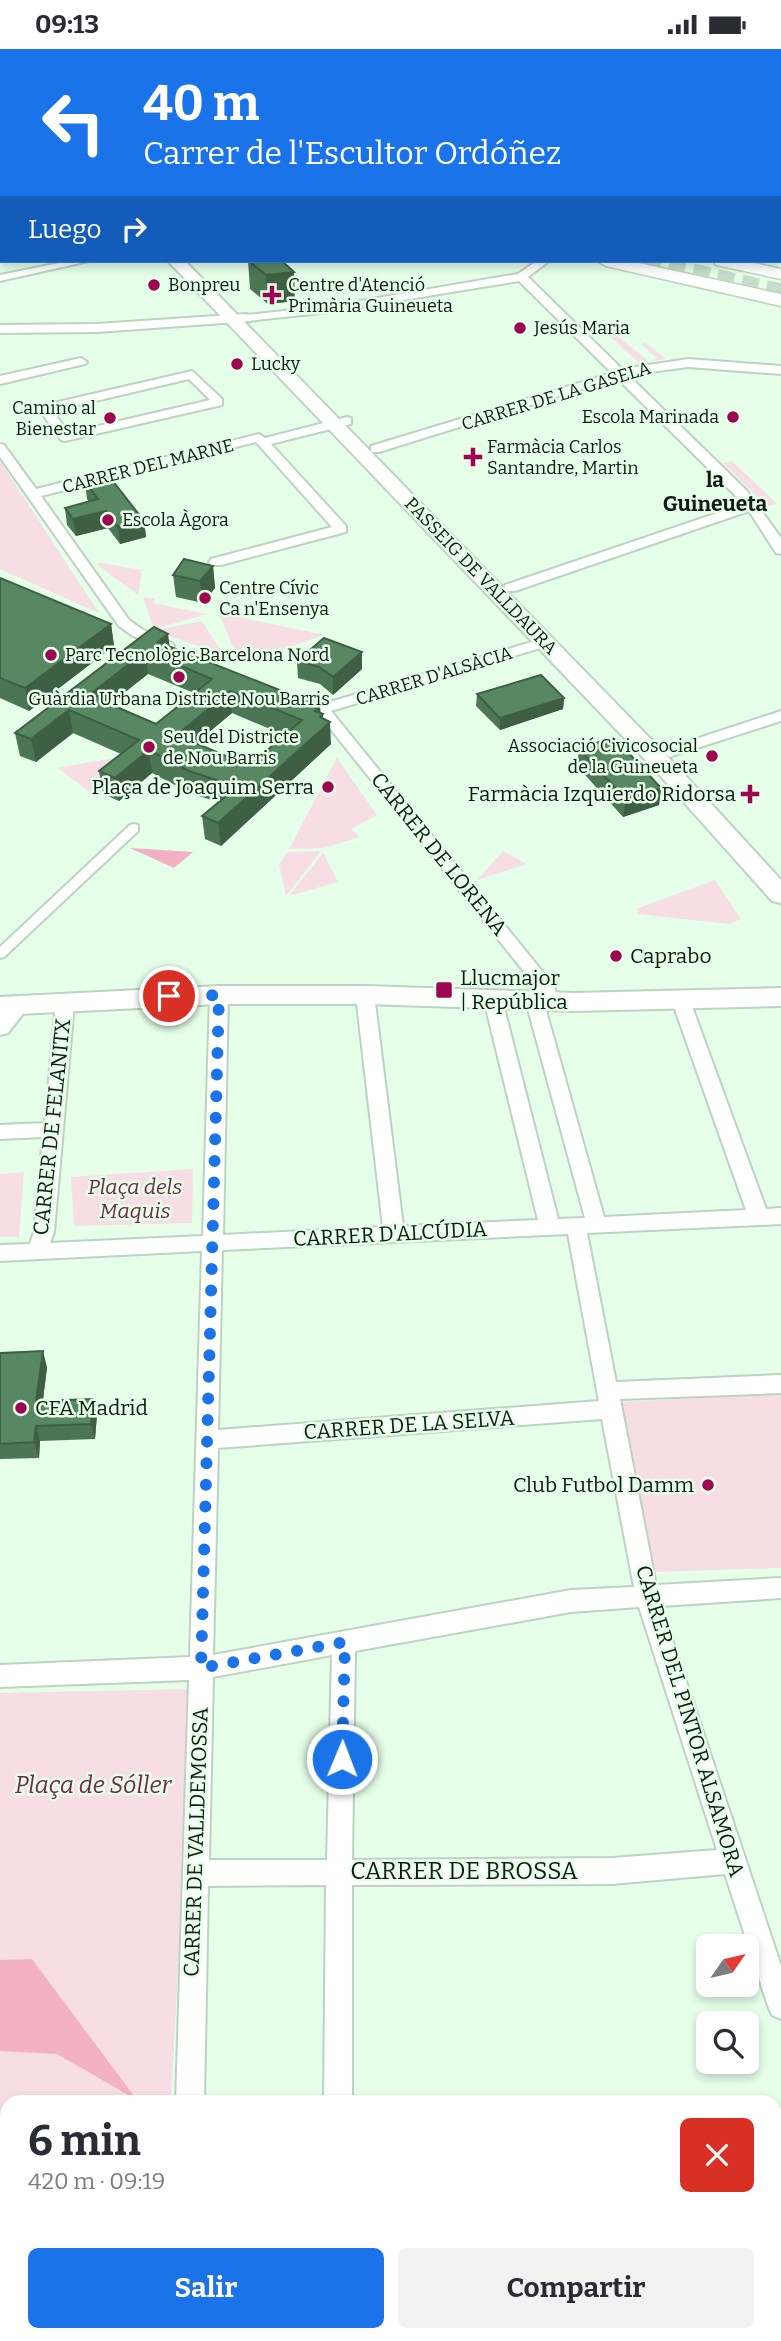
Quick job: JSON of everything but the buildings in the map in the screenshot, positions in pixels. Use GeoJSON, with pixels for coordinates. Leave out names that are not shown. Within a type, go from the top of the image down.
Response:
{"type":"FeatureCollection","features":[{"type":"Feature","properties":{"kind":"highway"},"geometry":{"type":"LineString","coordinates":[[612,263],[781,302]]}},
{"type":"Feature","properties":{"kind":"highway"},"geometry":{"type":"LineString","coordinates":[[733,263],[781,272]]}},
{"type":"Feature","properties":{"kind":"main road","name":"PASSEIG DE VALLDAURA"},"geometry":{"type":"LineString","coordinates":[[178,263],[239,318],[662,754],[781,871]]}},
{"type":"Feature","properties":{"kind":"main road","name":"PASSEIG DE VALLDAURA"},"geometry":{"type":"LineString","coordinates":[[193,263],[239,318]]}},
{"type":"Feature","properties":{"kind":"main road","name":"PASSEIG DE VALLDAURA"},"geometry":{"type":"LineString","coordinates":[[340,422],[375,449],[510,588],[552,640]]}},
{"type":"Feature","properties":{"kind":"main road","name":"PASSEIG DE VALLDAURA"},"geometry":{"type":"LineString","coordinates":[[662,754],[781,895]]}},
{"type":"Feature","properties":{"kind":"main road"},"geometry":{"type":"LineString","coordinates":[[9,1006],[219,995],[365,995],[542,1002],[781,997]]}},
{"type":"Feature","properties":{"kind":"street"},"geometry":{"type":"LineString","coordinates":[[616,49],[660,49]]}},
{"type":"Feature","properties":{"kind":"street"},"geometry":{"type":"LineString","coordinates":[[0,278],[74,263]]}},
{"type":"Feature","properties":{"kind":"street"},"geometry":{"type":"LineString","coordinates":[[0,329],[97,328],[330,309],[521,277],[541,263]]}},
{"type":"Feature","properties":{"kind":"street"},"geometry":{"type":"LineString","coordinates":[[751,263],[781,272]]}},
{"type":"Feature","properties":{"kind":"street"},"geometry":{"type":"LineString","coordinates":[[521,277],[752,506],[781,550]]}},
{"type":"Feature","properties":{"kind":"street"},"geometry":{"type":"LineString","coordinates":[[0,380],[81,362]]}},
{"type":"Feature","properties":{"kind":"street","name":"CARRER DE LA GASELA"},"geometry":{"type":"LineString","coordinates":[[375,449],[619,373],[688,363],[781,370]]}},
{"type":"Feature","properties":{"kind":"street"},"geometry":{"type":"LineString","coordinates":[[192,375],[218,402],[64,435],[44,409],[192,375]]}},
{"type":"Feature","properties":{"kind":"street","name":"CARRER DEL MARNE"},"geometry":{"type":"LineString","coordinates":[[36,498],[340,422]]}},
{"type":"Feature","properties":{"kind":"street"},"geometry":{"type":"LineString","coordinates":[[216,562],[341,529],[264,443]]}},
{"type":"Feature","properties":{"kind":"street"},"geometry":{"type":"LineString","coordinates":[[0,447],[124,623],[138,633],[177,651]]}},
{"type":"Feature","properties":{"kind":"street"},"geometry":{"type":"LineString","coordinates":[[510,588],[752,506]]}},
{"type":"Feature","properties":{"kind":"street","name":"CARRER D'ALSÀCIA"},"geometry":{"type":"LineString","coordinates":[[322,709],[552,640]]}},
{"type":"Feature","properties":{"kind":"street"},"geometry":{"type":"LineString","coordinates":[[289,696],[322,709]]}},
{"type":"Feature","properties":{"kind":"street","name":"CARRER DE LORENA"},"geometry":{"type":"LineString","coordinates":[[322,709],[545,986],[542,1002],[595,1214],[585,1224]]}},
{"type":"Feature","properties":{"kind":"street"},"geometry":{"type":"LineString","coordinates":[[662,754],[781,716]]}},
{"type":"Feature","properties":{"kind":"street"},"geometry":{"type":"LineString","coordinates":[[0,954],[134,828]]}},
{"type":"Feature","properties":{"kind":"street","name":"CARRER DE VALLDEMOSSA"},"geometry":{"type":"LineString","coordinates":[[190,2095],[219,995]]}},
{"type":"Feature","properties":{"kind":"street"},"geometry":{"type":"LineString","coordinates":[[365,995],[394,1235]]}},
{"type":"Feature","properties":{"kind":"street"},"geometry":{"type":"LineString","coordinates":[[493,1000],[550,1227]]}},
{"type":"Feature","properties":{"kind":"street"},"geometry":{"type":"LineString","coordinates":[[681,1001],[756,1207],[756,1218]]}},
{"type":"Feature","properties":{"kind":"street","name":"CARRER DE FELANITX"},"geometry":{"type":"LineString","coordinates":[[37,1251],[44,1232],[65,1003]]}},
{"type":"Feature","properties":{"kind":"street"},"geometry":{"type":"LineString","coordinates":[[0,1027],[9,1006]]}},
{"type":"Feature","properties":{"kind":"street"},"geometry":{"type":"LineString","coordinates":[[0,1132],[55,1129]]}},
{"type":"Feature","properties":{"kind":"street","name":"CARRER D'ALCÚDIA"},"geometry":{"type":"LineString","coordinates":[[0,1253],[781,1216]]}},
{"type":"Feature","properties":{"kind":"street","name":"CARRER DEL PINTOR ALSAMORA"},"geometry":{"type":"LineString","coordinates":[[585,1224],[609,1400],[647,1597],[781,2006]]}},
{"type":"Feature","properties":{"kind":"street","name":"CARRER DE LA SELVA"},"geometry":{"type":"LineString","coordinates":[[207,1440],[781,1384]]}},
{"type":"Feature","properties":{"kind":"street"},"geometry":{"type":"LineString","coordinates":[[0,1675],[201,1668],[572,1601],[781,1588]]}},
{"type":"Feature","properties":{"kind":"street"},"geometry":{"type":"LineString","coordinates":[[338,2095],[339,1872],[345,1642]]}},
{"type":"Feature","properties":{"kind":"street","name":"CARRER DE BROSSA"},"geometry":{"type":"LineString","coordinates":[[196,1873],[612,1871],[733,1861]]}},
{"type":"Feature","properties":{"kind":"green space"},"geometry":{"type":"Polygon","coordinates":[[[623,324],[632,332],[627,334],[621,329],[613,332],[648,361],[658,359],[641,344],[646,343],[666,359],[639,363],[602,329],[623,324]]]}},
{"type":"Feature","properties":{"kind":"green space"},"geometry":{"type":"Polygon","coordinates":[[[0,461],[99,613],[0,569],[0,461]]]}},
{"type":"Feature","properties":{"kind":"green space"},"geometry":{"type":"Polygon","coordinates":[[[732,461],[777,504],[767,506],[723,463],[732,461]]]}},
{"type":"Feature","properties":{"kind":"green space"},"geometry":{"type":"Polygon","coordinates":[[[96,564],[142,570],[138,595],[96,564]]]}},
{"type":"Feature","properties":{"kind":"green space"},"geometry":{"type":"Polygon","coordinates":[[[143,597],[155,599],[153,603],[207,614],[154,629],[143,597]]]}},
{"type":"Feature","properties":{"kind":"green space"},"geometry":{"type":"Polygon","coordinates":[[[219,613],[324,635],[240,664],[219,613]]]}},
{"type":"Feature","properties":{"kind":"green space"},"geometry":{"type":"Polygon","coordinates":[[[202,621],[223,654],[153,631],[202,621]]]}},
{"type":"Feature","properties":{"kind":"green space"},"geometry":{"type":"Polygon","coordinates":[[[115,758],[93,795],[58,768],[115,758]]]}},
{"type":"Feature","properties":{"kind":"green space"},"geometry":{"type":"Polygon","coordinates":[[[337,758],[377,815],[351,829],[360,837],[324,848],[289,849],[337,758]]]}},
{"type":"Feature","properties":{"kind":"green space"},"geometry":{"type":"Polygon","coordinates":[[[321,851],[286,896],[279,864],[288,852],[321,851]]]}},
{"type":"Feature","properties":{"kind":"green space"},"geometry":{"type":"Polygon","coordinates":[[[503,851],[527,864],[477,880],[503,851]]]}},
{"type":"Feature","properties":{"kind":"green space"},"geometry":{"type":"Polygon","coordinates":[[[323,853],[338,882],[289,896],[323,853]]]}},
{"type":"Feature","properties":{"kind":"green space"},"geometry":{"type":"Polygon","coordinates":[[[715,880],[741,919],[730,924],[638,914],[636,909],[715,880]]]}},
{"type":"Feature","properties":{"kind":"green space","name":"Plaça dels Maquis"},"geometry":{"type":"Polygon","coordinates":[[[193,1169],[192,1223],[74,1226],[71,1177],[193,1169]]]}},
{"type":"Feature","properties":{"kind":"green space"},"geometry":{"type":"Polygon","coordinates":[[[24,1172],[19,1237],[0,1237],[0,1174],[24,1172]]]}},
{"type":"Feature","properties":{"kind":"green space","name":"Club Futbol Damm"},"geometry":{"type":"Polygon","coordinates":[[[781,1394],[781,1568],[655,1572],[618,1402],[781,1394]]]}},
{"type":"Feature","properties":{"kind":"green space","name":"Plaça de Sóller"},"geometry":{"type":"Polygon","coordinates":[[[193,1689],[171,2095],[0,2095],[0,1693],[193,1689]]]}},
{"type":"Feature","properties":{"kind":"shaded area"},"geometry":{"type":"Polygon","coordinates":[[[130,848],[193,852],[174,868],[130,848]]]}},
{"type":"Feature","properties":{"kind":"shaded area"},"geometry":{"type":"Polygon","coordinates":[[[32,1959],[133,2095],[128,2095],[57,2054],[0,2051],[0,1960],[32,1959]]]}},
{"type":"Feature","properties":{"kind":"tunnel"},"geometry":{"type":"LineString","coordinates":[[653,263],[781,292]]}},
{"type":"Feature","properties":{"kind":"place","name":"Bonpreu"},"geometry":{"type":"Point","coordinates":[154,285]}},
{"type":"Feature","properties":{"kind":"place","name":"Centre d'Atenció Primària Guineueta"},"geometry":{"type":"Point","coordinates":[272,295]}},
{"type":"Feature","properties":{"kind":"place","name":"Jesús Maria"},"geometry":{"type":"Point","coordinates":[520,328]}},
{"type":"Feature","properties":{"kind":"place","name":"Lucky"},"geometry":{"type":"Point","coordinates":[237,364]}},
{"type":"Feature","properties":{"kind":"place","name":"Escola Marinada"},"geometry":{"type":"Point","coordinates":[733,417]}},
{"type":"Feature","properties":{"kind":"place","name":"Camino al Bienestar"},"geometry":{"type":"Point","coordinates":[110,418]}},
{"type":"Feature","properties":{"kind":"place","name":"Farmàcia Carlos Santandre, Martin"},"geometry":{"type":"Point","coordinates":[473,457]}},
{"type":"Feature","properties":{"kind":"place","name":"Escola Àgora"},"geometry":{"type":"Point","coordinates":[108,520]}},
{"type":"Feature","properties":{"kind":"place","name":"Centre Cívic Ca n'Ensenya"},"geometry":{"type":"Point","coordinates":[205,598]}},
{"type":"Feature","properties":{"kind":"place","name":"Parc Tecnològic Barcelona Nord"},"geometry":{"type":"Point","coordinates":[51,655]}},
{"type":"Feature","properties":{"kind":"place","name":"Guàrdia Urbana Districte Nou Barris"},"geometry":{"type":"Point","coordinates":[179,677]}},
{"type":"Feature","properties":{"kind":"place","name":"Seu del Districte de Nou Barris"},"geometry":{"type":"Point","coordinates":[149,747]}},
{"type":"Feature","properties":{"kind":"place","name":"Associació Civicosocial de la Guineueta"},"geometry":{"type":"Point","coordinates":[712,756]}},
{"type":"Feature","properties":{"kind":"place","name":"Plaça de Joaquim Serra"},"geometry":{"type":"Point","coordinates":[328,787]}},
{"type":"Feature","properties":{"kind":"place","name":"Farmàcia Izquierdo Ridorsa"},"geometry":{"type":"Point","coordinates":[750,794]}},
{"type":"Feature","properties":{"kind":"place","name":"Caprabo"},"geometry":{"type":"Point","coordinates":[616,956]}},
{"type":"Feature","properties":{"kind":"place","name":"Llucmajor | República"},"geometry":{"type":"Point","coordinates":[444,990]}},
{"type":"Feature","properties":{"kind":"place","name":"CFA Madrid"},"geometry":{"type":"Point","coordinates":[21,1408]}},
{"type":"Feature","properties":{"kind":"place","name":"Club Futbol Damm"},"geometry":{"type":"Point","coordinates":[708,1485]}},
{"type":"Feature","properties":{"kind":"district","name":"la Guineueta"},"geometry":{"type":"Point","coordinates":[715,492]}},
{"type":"Feature","properties":{"kind":"route"},"geometry":{"type":"LineString","coordinates":[[169,996],[219,995],[201,1668],[345,1642],[342,1759]]}}]}
